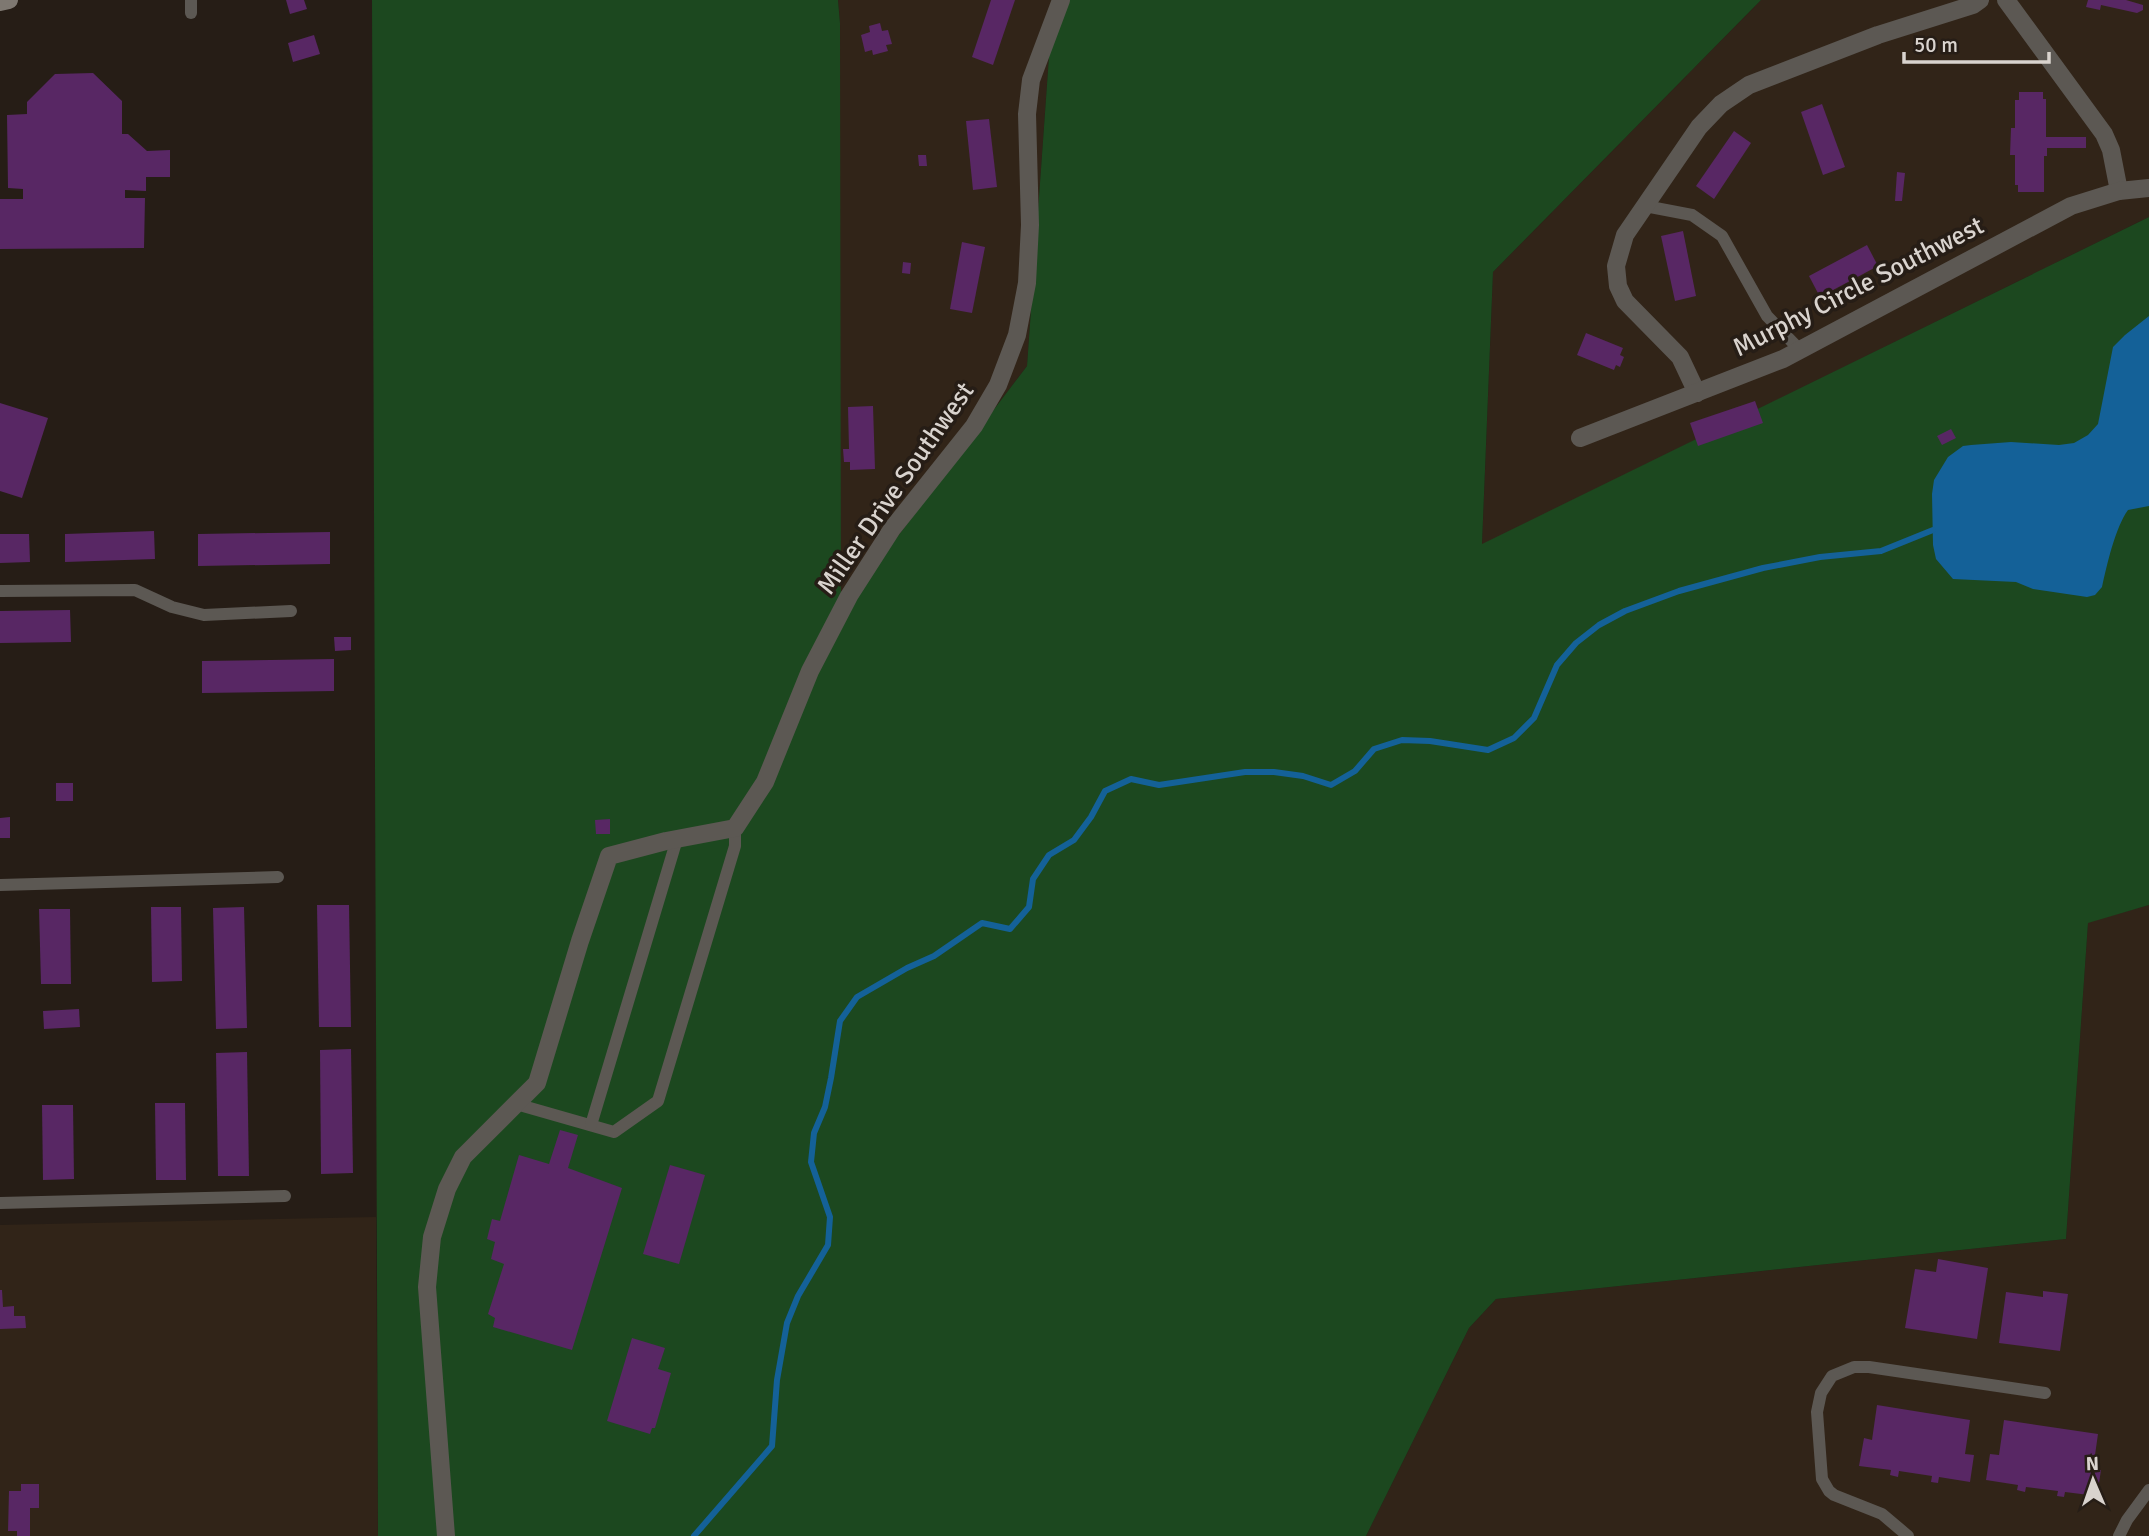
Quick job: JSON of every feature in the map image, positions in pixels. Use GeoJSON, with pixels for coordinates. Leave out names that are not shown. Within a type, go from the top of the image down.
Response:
{"type":"FeatureCollection","features":[{"type":"Feature","properties":{"kind":"main road"},"geometry":{"type":"LineString","coordinates":[[0,2],[9,0]]}},
{"type":"Feature","properties":{"kind":"street","name":"Miller Drive Southwest"},"geometry":{"type":"LineString","coordinates":[[735,828],[760,790],[810,671],[849,596],[892,529],[974,426],[998,384],[1017,335],[1027,283],[1030,236],[1027,114],[1031,80],[1060,0]]}},
{"type":"Feature","properties":{"kind":"street"},"geometry":{"type":"LineString","coordinates":[[1697,393],[1681,358],[1625,301],[1618,286],[1616,266],[1625,236],[1699,127],[1721,104],[1749,85],[1878,35],[1973,5],[1980,0]]}},
{"type":"Feature","properties":{"kind":"street"},"geometry":{"type":"LineString","coordinates":[[2006,0],[2104,134],[2111,150],[2119,191]]}},
{"type":"Feature","properties":{"kind":"street"},"geometry":{"type":"LineString","coordinates":[[2119,191],[2149,174]]}},
{"type":"Feature","properties":{"kind":"street"},"geometry":{"type":"LineString","coordinates":[[2119,191],[2149,188]]}},
{"type":"Feature","properties":{"kind":"street","name":"Murphy Circle Southwest"},"geometry":{"type":"LineString","coordinates":[[1580,438],[1783,359],[2071,206],[2119,191]]}},
{"type":"Feature","properties":{"kind":"street"},"geometry":{"type":"LineString","coordinates":[[446,1536],[428,1287],[432,1237],[447,1189],[463,1157],[537,1083],[580,940],[609,856],[735,828]]}},
{"type":"Feature","properties":{"kind":"lane"},"geometry":{"type":"LineString","coordinates":[[1645,206],[1692,215],[1722,236],[1767,316],[1800,350]]}},
{"type":"Feature","properties":{"kind":"lane"},"geometry":{"type":"LineString","coordinates":[[0,591],[135,590],[172,607],[204,615],[291,611]]}},
{"type":"Feature","properties":{"kind":"lane"},"geometry":{"type":"LineString","coordinates":[[516,1104],[614,1132],[658,1101],[735,846],[735,828]]}},
{"type":"Feature","properties":{"kind":"lane"},"geometry":{"type":"LineString","coordinates":[[591,1125],[677,839]]}},
{"type":"Feature","properties":{"kind":"lane"},"geometry":{"type":"LineString","coordinates":[[0,885],[278,877]]}},
{"type":"Feature","properties":{"kind":"lane"},"geometry":{"type":"LineString","coordinates":[[0,1203],[285,1196]]}},
{"type":"Feature","properties":{"kind":"lane"},"geometry":{"type":"LineString","coordinates":[[1908,1536],[1882,1514],[1834,1495],[1825,1485],[1820,1473],[1817,1412],[1821,1393],[1832,1376],[1854,1367],[1869,1367],[2045,1393]]}},
{"type":"Feature","properties":{"kind":"lane"},"geometry":{"type":"LineString","coordinates":[[2119,1536],[2127,1520],[2148,1493]]}},
{"type":"Feature","properties":{"kind":"shaded area"},"geometry":{"type":"Polygon","coordinates":[[[838,0],[1053,0],[1027,366],[840,612],[840,23],[838,0]]]}},
{"type":"Feature","properties":{"kind":"shaded area"},"geometry":{"type":"Polygon","coordinates":[[[1761,0],[2149,0],[2149,217],[1482,545],[1493,272],[1761,0]]]}},
{"type":"Feature","properties":{"kind":"shaded area"},"geometry":{"type":"Polygon","coordinates":[[[2149,905],[2149,1536],[1366,1536],[1469,1328],[1496,1299],[2066,1239],[2088,922],[2149,905]]]}},
{"type":"Feature","properties":{"kind":"shaded area"},"geometry":{"type":"Polygon","coordinates":[[[376,1217],[378,1536],[0,1536],[0,1225],[376,1217]]]}},
{"type":"Feature","properties":{"kind":"green space"},"geometry":{"type":"Polygon","coordinates":[[[372,0],[838,0],[841,611],[1027,366],[1053,0],[1761,0],[1493,272],[1482,544],[2149,217],[2149,905],[2088,923],[2066,1239],[1496,1299],[1469,1328],[1366,1536],[378,1536],[372,0]]]}},
{"type":"Feature","properties":{"kind":"water"},"geometry":{"type":"Polygon","coordinates":[[[2149,316],[2149,506],[2128,510],[2123,518],[2102,587],[2095,595],[2087,597],[2033,589],[2016,582],[1953,579],[1936,559],[1933,545],[1934,480],[1948,457],[1963,446],[2011,442],[2059,445],[2074,443],[2088,435],[2098,424],[2113,347],[2149,316]]]}},
{"type":"Feature","properties":{"kind":"building"},"geometry":{"type":"Polygon","coordinates":[[[286,0],[304,0],[307,9],[290,14],[286,0]]]}},
{"type":"Feature","properties":{"kind":"building"},"geometry":{"type":"Polygon","coordinates":[[[991,0],[1015,0],[993,65],[972,57],[991,0]]]}},
{"type":"Feature","properties":{"kind":"building"},"geometry":{"type":"Polygon","coordinates":[[[2088,0],[2126,0],[2143,5],[2143,10],[2137,13],[2101,5],[2100,10],[2086,7],[2088,0]]]}},
{"type":"Feature","properties":{"kind":"building"},"geometry":{"type":"Polygon","coordinates":[[[880,23],[882,31],[888,30],[892,44],[886,45],[888,51],[873,55],[872,50],[865,52],[861,35],[870,32],[869,26],[880,23]]]}},
{"type":"Feature","properties":{"kind":"building"},"geometry":{"type":"Polygon","coordinates":[[[314,35],[320,54],[293,62],[288,43],[314,35]]]}},
{"type":"Feature","properties":{"kind":"building"},"geometry":{"type":"Polygon","coordinates":[[[93,73],[122,101],[122,134],[128,134],[147,151],[170,150],[170,177],[146,177],[146,191],[125,190],[125,198],[145,198],[144,248],[0,249],[0,199],[23,199],[23,189],[8,188],[7,115],[27,114],[27,102],[55,74],[93,73]]]}},
{"type":"Feature","properties":{"kind":"building"},"geometry":{"type":"Polygon","coordinates":[[[2019,92],[2043,92],[2043,99],[2046,99],[2046,137],[2086,137],[2086,148],[2047,148],[2047,156],[2044,156],[2044,192],[2018,192],[2018,185],[2015,185],[2015,155],[2010,155],[2011,128],[2015,128],[2015,100],[2019,100],[2019,92]]]}},
{"type":"Feature","properties":{"kind":"building"},"geometry":{"type":"Polygon","coordinates":[[[1822,104],[1845,167],[1823,175],[1801,112],[1822,104]]]}},
{"type":"Feature","properties":{"kind":"building"},"geometry":{"type":"Polygon","coordinates":[[[989,119],[997,187],[973,190],[966,121],[989,119]]]}},
{"type":"Feature","properties":{"kind":"building"},"geometry":{"type":"Polygon","coordinates":[[[1734,131],[1751,143],[1714,199],[1696,186],[1734,131]]]}},
{"type":"Feature","properties":{"kind":"building"},"geometry":{"type":"Polygon","coordinates":[[[918,155],[926,155],[927,166],[919,166],[918,155]]]}},
{"type":"Feature","properties":{"kind":"building"},"geometry":{"type":"Polygon","coordinates":[[[1897,172],[1905,173],[1902,201],[1895,201],[1897,172]]]}},
{"type":"Feature","properties":{"kind":"building"},"geometry":{"type":"Polygon","coordinates":[[[1683,231],[1696,296],[1675,301],[1661,236],[1683,231]]]}},
{"type":"Feature","properties":{"kind":"building"},"geometry":{"type":"Polygon","coordinates":[[[962,242],[985,247],[972,313],[950,309],[962,242]]]}},
{"type":"Feature","properties":{"kind":"building"},"geometry":{"type":"Polygon","coordinates":[[[1867,245],[1878,266],[1820,297],[1809,276],[1867,245]]]}},
{"type":"Feature","properties":{"kind":"building"},"geometry":{"type":"Polygon","coordinates":[[[903,262],[911,263],[910,274],[902,273],[903,262]]]}},
{"type":"Feature","properties":{"kind":"building"},"geometry":{"type":"Polygon","coordinates":[[[1586,333],[1623,348],[1620,355],[1624,357],[1620,367],[1616,365],[1614,370],[1577,355],[1586,333]]]}},
{"type":"Feature","properties":{"kind":"building"},"geometry":{"type":"Polygon","coordinates":[[[1755,401],[1763,423],[1698,446],[1690,423],[1755,401]]]}},
{"type":"Feature","properties":{"kind":"building"},"geometry":{"type":"Polygon","coordinates":[[[0,403],[48,418],[22,498],[0,491],[0,403]]]}},
{"type":"Feature","properties":{"kind":"building"},"geometry":{"type":"Polygon","coordinates":[[[873,406],[875,469],[850,470],[850,462],[844,462],[843,449],[849,449],[848,407],[873,406]]]}},
{"type":"Feature","properties":{"kind":"building"},"geometry":{"type":"Polygon","coordinates":[[[1951,429],[1956,438],[1942,445],[1937,436],[1951,429]]]}},
{"type":"Feature","properties":{"kind":"building"},"geometry":{"type":"Polygon","coordinates":[[[154,531],[155,559],[65,562],[65,534],[154,531]]]}},
{"type":"Feature","properties":{"kind":"building"},"geometry":{"type":"Polygon","coordinates":[[[330,532],[330,564],[198,566],[198,534],[330,532]]]}},
{"type":"Feature","properties":{"kind":"building"},"geometry":{"type":"Polygon","coordinates":[[[0,534],[29,534],[30,562],[0,563],[0,534]]]}},
{"type":"Feature","properties":{"kind":"building"},"geometry":{"type":"Polygon","coordinates":[[[70,610],[71,642],[0,643],[0,611],[70,610]]]}},
{"type":"Feature","properties":{"kind":"building"},"geometry":{"type":"Polygon","coordinates":[[[334,637],[351,637],[351,650],[335,651],[334,637]]]}},
{"type":"Feature","properties":{"kind":"building"},"geometry":{"type":"Polygon","coordinates":[[[334,659],[334,691],[202,693],[202,661],[334,659]]]}},
{"type":"Feature","properties":{"kind":"building"},"geometry":{"type":"Polygon","coordinates":[[[56,783],[73,783],[73,801],[56,801],[56,783]]]}},
{"type":"Feature","properties":{"kind":"building"},"geometry":{"type":"Polygon","coordinates":[[[10,817],[10,838],[0,838],[0,818],[10,817]]]}},
{"type":"Feature","properties":{"kind":"building"},"geometry":{"type":"Polygon","coordinates":[[[610,819],[610,834],[596,834],[595,820],[610,819]]]}},
{"type":"Feature","properties":{"kind":"building"},"geometry":{"type":"Polygon","coordinates":[[[317,905],[349,905],[351,1027],[319,1027],[317,905]]]}},
{"type":"Feature","properties":{"kind":"building"},"geometry":{"type":"Polygon","coordinates":[[[151,907],[181,907],[182,981],[152,982],[151,907]]]}},
{"type":"Feature","properties":{"kind":"building"},"geometry":{"type":"Polygon","coordinates":[[[244,907],[247,1028],[216,1029],[213,908],[244,907]]]}},
{"type":"Feature","properties":{"kind":"building"},"geometry":{"type":"Polygon","coordinates":[[[39,909],[70,909],[71,984],[41,984],[39,909]]]}},
{"type":"Feature","properties":{"kind":"building"},"geometry":{"type":"Polygon","coordinates":[[[79,1009],[80,1027],[44,1029],[43,1011],[79,1009]]]}},
{"type":"Feature","properties":{"kind":"building"},"geometry":{"type":"Polygon","coordinates":[[[351,1049],[353,1173],[321,1174],[320,1050],[351,1049]]]}},
{"type":"Feature","properties":{"kind":"building"},"geometry":{"type":"Polygon","coordinates":[[[247,1052],[249,1176],[218,1176],[216,1053],[247,1052]]]}},
{"type":"Feature","properties":{"kind":"building"},"geometry":{"type":"Polygon","coordinates":[[[155,1103],[185,1103],[186,1180],[156,1180],[155,1103]]]}},
{"type":"Feature","properties":{"kind":"building"},"geometry":{"type":"Polygon","coordinates":[[[42,1105],[73,1105],[74,1179],[43,1180],[42,1105]]]}},
{"type":"Feature","properties":{"kind":"building"},"geometry":{"type":"Polygon","coordinates":[[[560,1130],[578,1135],[568,1168],[622,1188],[572,1350],[493,1327],[495,1318],[488,1314],[504,1264],[491,1259],[495,1242],[487,1239],[492,1219],[500,1221],[519,1155],[549,1164],[560,1130]]]}},
{"type":"Feature","properties":{"kind":"building"},"geometry":{"type":"Polygon","coordinates":[[[670,1165],[705,1175],[679,1264],[643,1254],[670,1165]]]}},
{"type":"Feature","properties":{"kind":"building"},"geometry":{"type":"Polygon","coordinates":[[[1938,1259],[1988,1268],[1977,1339],[1905,1328],[1915,1269],[1936,1272],[1938,1259]]]}},
{"type":"Feature","properties":{"kind":"building"},"geometry":{"type":"Polygon","coordinates":[[[0,1290],[3,1307],[14,1306],[14,1316],[25,1316],[26,1328],[0,1329],[0,1290]]]}},
{"type":"Feature","properties":{"kind":"building"},"geometry":{"type":"Polygon","coordinates":[[[2043,1291],[2068,1294],[2060,1351],[1999,1343],[2006,1292],[2043,1297],[2043,1291]]]}},
{"type":"Feature","properties":{"kind":"building"},"geometry":{"type":"Polygon","coordinates":[[[632,1338],[665,1348],[658,1369],[671,1373],[655,1428],[652,1428],[650,1434],[607,1421],[632,1338]]]}},
{"type":"Feature","properties":{"kind":"building"},"geometry":{"type":"Polygon","coordinates":[[[1877,1405],[1970,1420],[1965,1454],[1974,1455],[1970,1482],[1939,1477],[1938,1483],[1931,1482],[1932,1476],[1899,1471],[1898,1477],[1890,1475],[1891,1470],[1859,1466],[1864,1438],[1872,1440],[1877,1405]]]}},
{"type":"Feature","properties":{"kind":"building"},"geometry":{"type":"Polygon","coordinates":[[[2004,1420],[2098,1434],[2093,1469],[2101,1470],[2097,1496],[2065,1492],[2064,1497],[2057,1496],[2058,1491],[2026,1487],[2025,1492],[2017,1490],[2018,1485],[1986,1480],[1990,1454],[1999,1455],[2004,1420]]]}},
{"type":"Feature","properties":{"kind":"building"},"geometry":{"type":"Polygon","coordinates":[[[21,1484],[39,1484],[39,1508],[30,1508],[30,1536],[17,1536],[17,1531],[8,1531],[9,1491],[21,1491],[21,1484]]]}},
{"type":"Feature","properties":{"kind":"waterway"},"geometry":{"type":"LineString","coordinates":[[694,1536],[772,1446],[777,1380],[787,1323],[798,1296],[828,1245],[830,1217],[811,1162],[814,1133],[825,1107],[840,1021],[857,997],[934,956],[982,923],[1010,929],[1029,907],[1033,879],[1049,855],[1074,840],[1105,791],[1131,779],[1159,785],[1245,772],[1303,776],[1331,785],[1355,771],[1374,749],[1402,740],[1430,741],[1488,750],[1514,738],[1534,718],[1557,665],[1576,643],[1599,625],[1625,611],[1679,591],[1763,568],[1820,557],[1881,551],[1933,530]]}}]}
